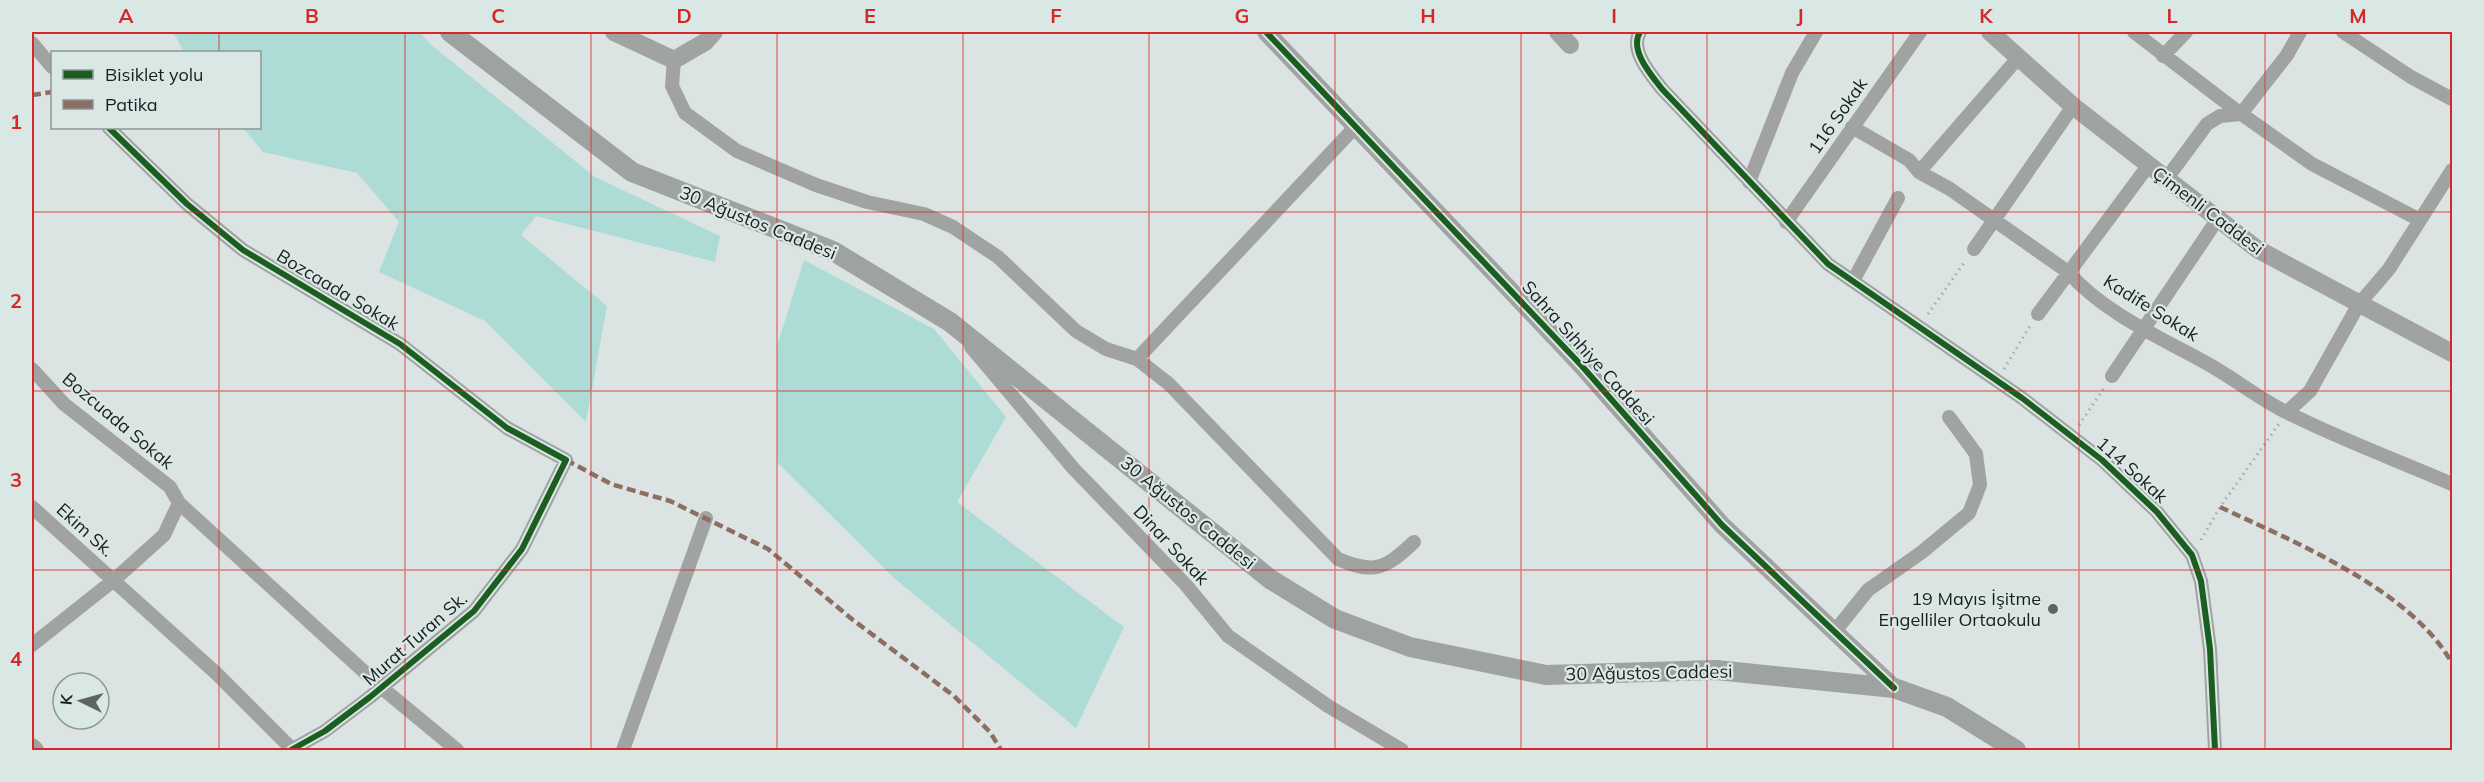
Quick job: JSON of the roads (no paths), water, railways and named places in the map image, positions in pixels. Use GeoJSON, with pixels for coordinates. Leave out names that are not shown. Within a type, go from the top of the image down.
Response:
{"type":"FeatureCollection","features":[{"type":"Feature","properties":{"kind":"main road","name":"30 Ağustos Caddesi"},"geometry":{"type":"LineString","coordinates":[[450,32],[632,172],[833,251],[950,322],[1270,579],[1335,619],[1410,647],[1546,675],[1716,670],[1894,688],[1947,707],[2016,750]]}},
{"type":"Feature","properties":{"kind":"street"},"geometry":{"type":"LineString","coordinates":[[614,32],[674,60]]}},
{"type":"Feature","properties":{"kind":"street"},"geometry":{"type":"LineString","coordinates":[[674,60],[705,42],[714,32]]}},
{"type":"Feature","properties":{"kind":"street","name":"Sahra Sıhhiye Caddesi"},"geometry":{"type":"LineString","coordinates":[[1266,32],[1581,365],[1722,525],[1894,688]]}},
{"type":"Feature","properties":{"kind":"street","name":"114 Sokak"},"geometry":{"type":"LineString","coordinates":[[1640,32],[1638,36],[1641,59],[1676,105],[1828,264],[1997,381],[2102,460],[2157,512],[2192,555],[2201,581],[2210,649],[2215,750]]}},
{"type":"Feature","properties":{"kind":"street"},"geometry":{"type":"LineString","coordinates":[[1749,182],[1792,73],[1816,32]]}},
{"type":"Feature","properties":{"kind":"street","name":"116 Sokak"},"geometry":{"type":"LineString","coordinates":[[1786,222],[1920,32]]}},
{"type":"Feature","properties":{"kind":"street","name":"Çimenli Caddesi"},"geometry":{"type":"LineString","coordinates":[[1990,32],[2073,106],[2257,249],[2452,353]]}},
{"type":"Feature","properties":{"kind":"street"},"geometry":{"type":"LineString","coordinates":[[2134,32],[2241,114],[2312,164],[2420,220]]}},
{"type":"Feature","properties":{"kind":"street"},"geometry":{"type":"LineString","coordinates":[[2163,56],[2186,32]]}},
{"type":"Feature","properties":{"kind":"street"},"geometry":{"type":"LineString","coordinates":[[2167,178],[2207,124],[2220,116],[2241,114],[2287,55],[2300,32]]}},
{"type":"Feature","properties":{"kind":"street"},"geometry":{"type":"LineString","coordinates":[[2343,32],[2411,77],[2452,99]]}},
{"type":"Feature","properties":{"kind":"street"},"geometry":{"type":"LineString","coordinates":[[32,43],[51,66]]}},
{"type":"Feature","properties":{"kind":"street"},"geometry":{"type":"LineString","coordinates":[[1919,172],[2018,58]]}},
{"type":"Feature","properties":{"kind":"street"},"geometry":{"type":"LineString","coordinates":[[674,60],[672,86],[685,113],[737,151],[816,185],[867,202],[924,214],[953,227],[998,257],[1076,331],[1106,349],[1137,359],[1169,384],[1338,559],[1360,568],[1382,566],[1394,560],[1414,542]]}},
{"type":"Feature","properties":{"kind":"street"},"geometry":{"type":"LineString","coordinates":[[1974,249],[2073,106]]}},
{"type":"Feature","properties":{"kind":"street"},"geometry":{"type":"LineString","coordinates":[[1137,359],[1357,126]]}},
{"type":"Feature","properties":{"kind":"street","name":"Kadife Sokak"},"geometry":{"type":"LineString","coordinates":[[1852,127],[1900,153],[1919,172],[1950,189],[2068,272],[2096,297],[2238,381],[2253,393],[2287,412],[2452,484]]}},
{"type":"Feature","properties":{"kind":"street","name":"Bozcaada Sokak"},"geometry":{"type":"LineString","coordinates":[[110,129],[187,204],[243,250],[400,344],[507,428],[566,460]]}},
{"type":"Feature","properties":{"kind":"street"},"geometry":{"type":"LineString","coordinates":[[2038,314],[2148,166]]}},
{"type":"Feature","properties":{"kind":"street"},"geometry":{"type":"LineString","coordinates":[[2287,412],[2310,391],[2359,304],[2389,269],[2420,220],[2451,180]]}},
{"type":"Feature","properties":{"kind":"street"},"geometry":{"type":"LineString","coordinates":[[1853,281],[1898,198]]}},
{"type":"Feature","properties":{"kind":"street"},"geometry":{"type":"LineString","coordinates":[[2112,376],[2217,220]]}},
{"type":"Feature","properties":{"kind":"street","name":"Dinar Sokak"},"geometry":{"type":"LineString","coordinates":[[950,322],[1073,468],[1186,585],[1228,636],[1328,706],[1402,750]]}},
{"type":"Feature","properties":{"kind":"street","name":"Bozcuada Sokak"},"geometry":{"type":"LineString","coordinates":[[32,369],[64,404],[170,487],[179,503],[382,688],[457,750]]}},
{"type":"Feature","properties":{"kind":"street"},"geometry":{"type":"LineString","coordinates":[[1835,631],[1868,590],[1922,552],[1969,513],[1980,485],[1976,454],[1949,417]]}},
{"type":"Feature","properties":{"kind":"street","name":"Murat Turan Sk."},"geometry":{"type":"LineString","coordinates":[[292,750],[325,731],[382,688],[474,611],[522,549],[566,460]]}},
{"type":"Feature","properties":{"kind":"street"},"geometry":{"type":"LineString","coordinates":[[32,645],[114,580],[164,535],[179,503]]}},
{"type":"Feature","properties":{"kind":"street","name":"Ekim Sk."},"geometry":{"type":"LineString","coordinates":[[32,507],[264,718],[292,750]]}},
{"type":"Feature","properties":{"kind":"street"},"geometry":{"type":"LineString","coordinates":[[623,750],[706,518]]}},
{"type":"Feature","properties":{"kind":"place","name":"19 Mayıs İşitme Engelliler Ortaokulu"},"geometry":{"type":"Point","coordinates":[2053,609]}}]}
